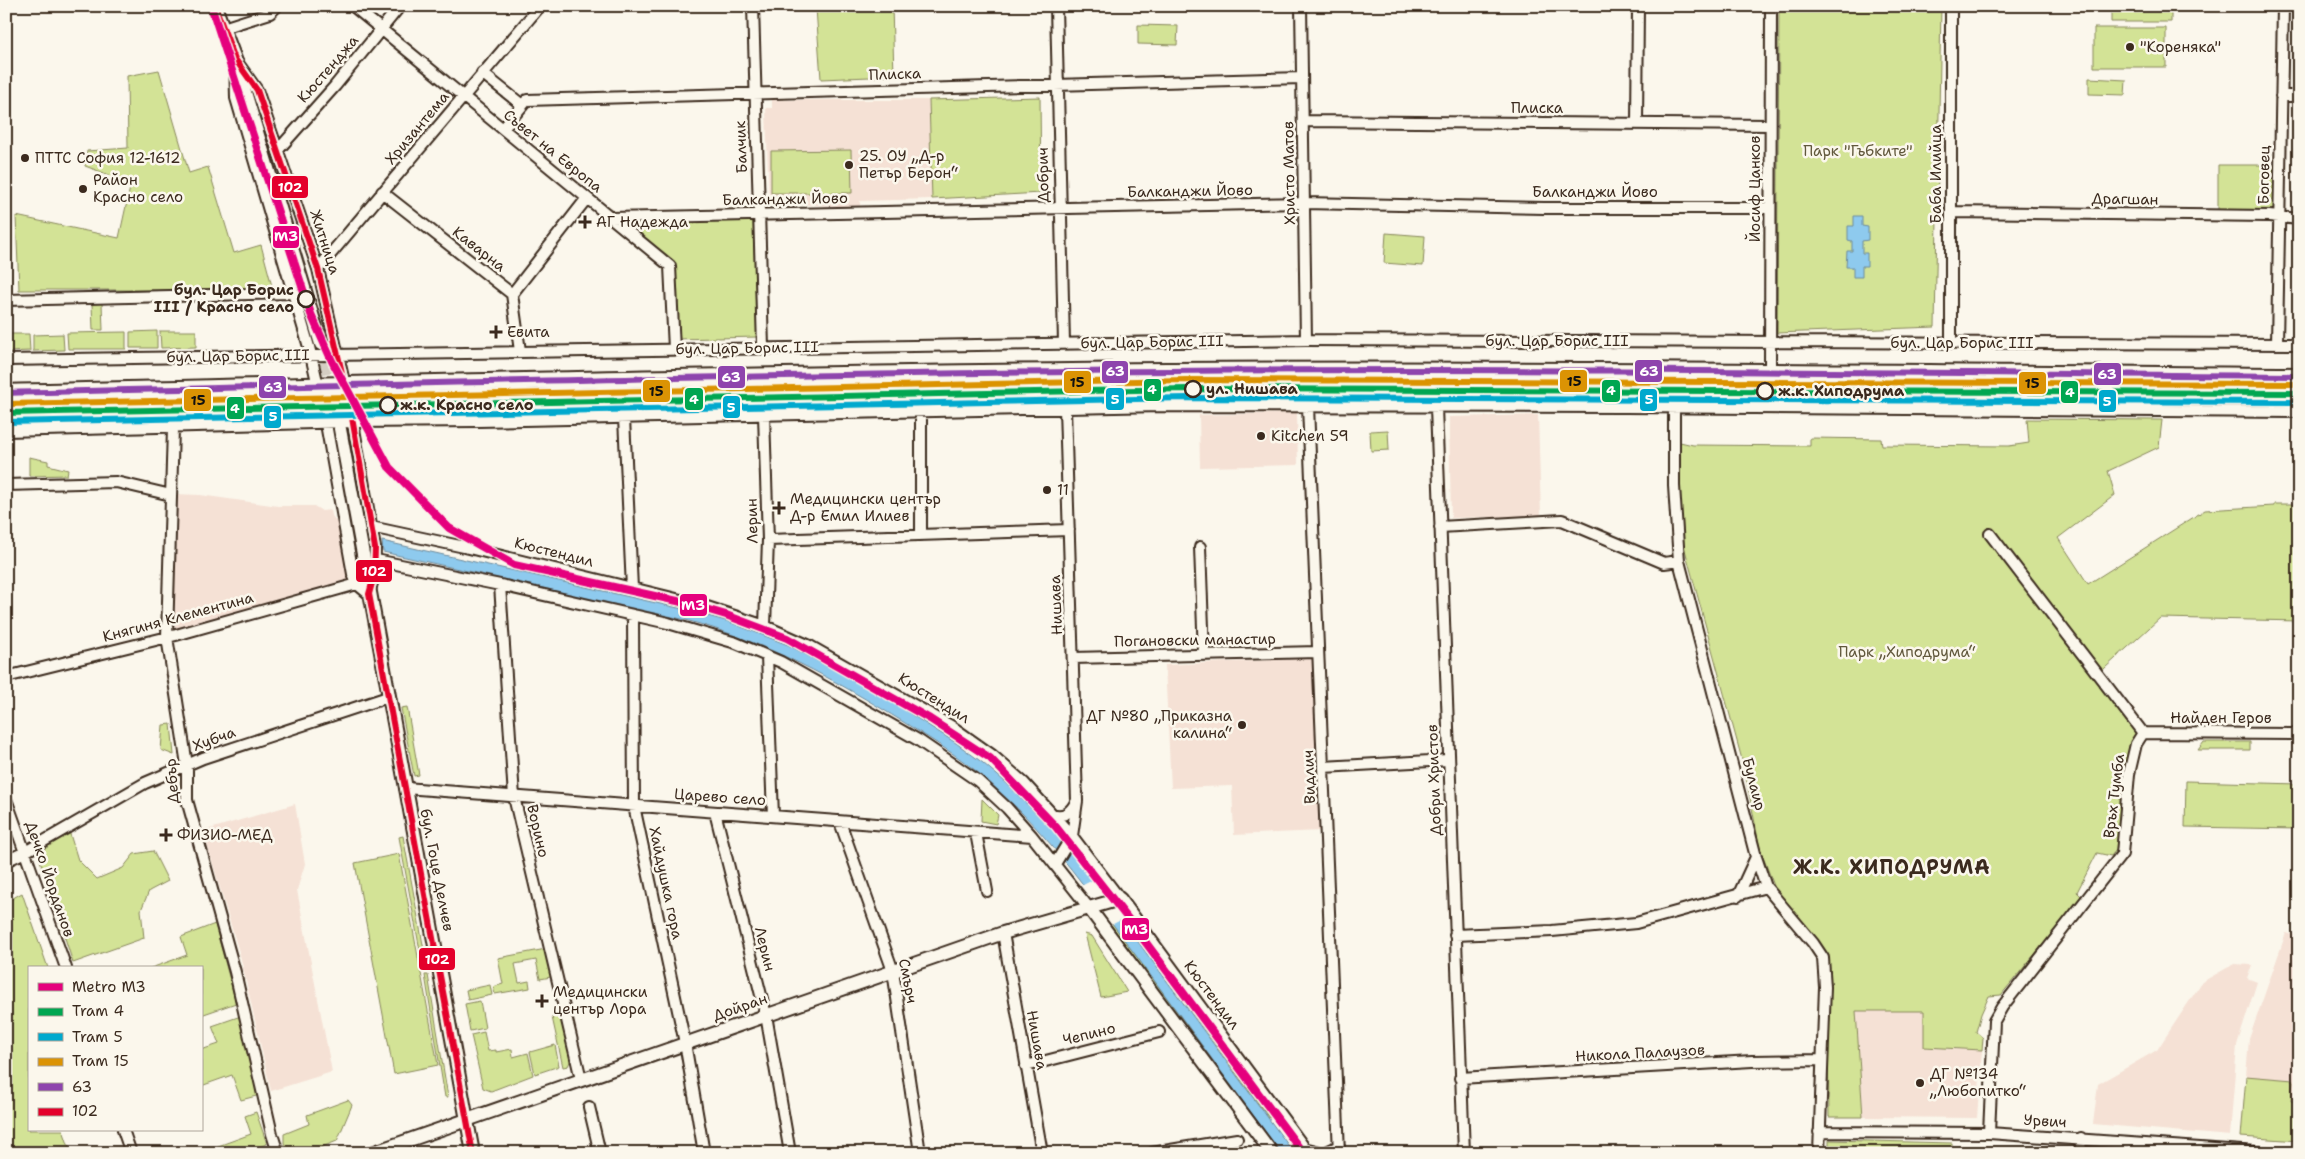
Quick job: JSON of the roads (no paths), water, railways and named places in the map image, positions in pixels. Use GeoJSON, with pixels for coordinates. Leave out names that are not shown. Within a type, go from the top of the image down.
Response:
{"type":"FeatureCollection","features":[{"type":"Feature","properties":{"kind":"main road","name":"бул. Цар Борис III"},"geometry":{"type":"LineString","coordinates":[[6,393],[1174,371],[1770,372],[2299,376]]}},
{"type":"Feature","properties":{"kind":"street","name":"Житница"},"geometry":{"type":"LineString","coordinates":[[215,6],[235,59],[321,344]]}},
{"type":"Feature","properties":{"kind":"street"},"geometry":{"type":"LineString","coordinates":[[223,28],[270,13],[277,6]]}},
{"type":"Feature","properties":{"kind":"street","name":"Съвет на Европа"},"geometry":{"type":"LineString","coordinates":[[353,6],[670,266],[674,349]]}},
{"type":"Feature","properties":{"kind":"street","name":"Кюстенджа"},"geometry":{"type":"LineString","coordinates":[[278,150],[400,6]]}},
{"type":"Feature","properties":{"kind":"street","name":"Хризантема"},"geometry":{"type":"LineString","coordinates":[[318,269],[540,6]]}},
{"type":"Feature","properties":{"kind":"street","name":"Балчик"},"geometry":{"type":"LineString","coordinates":[[752,6],[762,348]]}},
{"type":"Feature","properties":{"kind":"street","name":"Добрич"},"geometry":{"type":"LineString","coordinates":[[1056,6],[1056,85],[1064,343]]}},
{"type":"Feature","properties":{"kind":"street","name":"Христо Матов"},"geometry":{"type":"LineString","coordinates":[[1301,6],[1306,340]]}},
{"type":"Feature","properties":{"kind":"street"},"geometry":{"type":"LineString","coordinates":[[1637,124],[1638,6]]}},
{"type":"Feature","properties":{"kind":"street","name":"Йосиф Цанков"},"geometry":{"type":"LineString","coordinates":[[1770,372],[1771,6]]}},
{"type":"Feature","properties":{"kind":"street","name":"Баба Илийца"},"geometry":{"type":"LineString","coordinates":[[1951,6],[1951,343]]}},
{"type":"Feature","properties":{"kind":"street","name":"Боговец"},"geometry":{"type":"LineString","coordinates":[[2277,344],[2283,6]]}},
{"type":"Feature","properties":{"kind":"street","name":"Житница"},"geometry":{"type":"LineString","coordinates":[[235,59],[257,90],[318,269],[344,386]]}},
{"type":"Feature","properties":{"kind":"street","name":"Житница"},"geometry":{"type":"LineString","coordinates":[[235,59],[236,98],[294,294],[318,386]]}},
{"type":"Feature","properties":{"kind":"street"},"geometry":{"type":"LineString","coordinates":[[482,73],[522,105],[503,129]]}},
{"type":"Feature","properties":{"kind":"street","name":"Плиска"},"geometry":{"type":"LineString","coordinates":[[522,105],[526,100],[1302,78]]}},
{"type":"Feature","properties":{"kind":"street"},"geometry":{"type":"LineString","coordinates":[[2281,96],[2299,96]]}},
{"type":"Feature","properties":{"kind":"street","name":"Плиска"},"geometry":{"type":"LineString","coordinates":[[1303,121],[1770,125]]}},
{"type":"Feature","properties":{"kind":"street","name":"Каварна"},"geometry":{"type":"LineString","coordinates":[[382,192],[512,294]]}},
{"type":"Feature","properties":{"kind":"street"},"geometry":{"type":"LineString","coordinates":[[520,351],[512,294],[587,198]]}},
{"type":"Feature","properties":{"kind":"street","name":"Балканджи Йово"},"geometry":{"type":"LineString","coordinates":[[611,218],[1304,203],[1544,208],[1770,208]]}},
{"type":"Feature","properties":{"kind":"street","name":"Драгшан"},"geometry":{"type":"LineString","coordinates":[[1951,212],[2279,216],[2288,219],[2299,219]]}},
{"type":"Feature","properties":{"kind":"street"},"geometry":{"type":"LineString","coordinates":[[6,300],[294,294]]}},
{"type":"Feature","properties":{"kind":"street","name":"бул. Цар Борис III"},"geometry":{"type":"LineString","coordinates":[[6,360],[1306,340],[2299,344]]}},
{"type":"Feature","properties":{"kind":"street"},"geometry":{"type":"LineString","coordinates":[[318,386],[352,567],[357,584],[369,594]]}},
{"type":"Feature","properties":{"kind":"street","name":"бул. Гоце Делчев"},"geometry":{"type":"LineString","coordinates":[[344,386],[376,560],[369,594]]}},
{"type":"Feature","properties":{"kind":"street"},"geometry":{"type":"LineString","coordinates":[[6,431],[1065,408],[1308,406],[2299,412]]}},
{"type":"Feature","properties":{"kind":"street","name":"Видлич"},"geometry":{"type":"LineString","coordinates":[[1306,1150],[1324,1153],[1339,1149],[1308,406]]}},
{"type":"Feature","properties":{"kind":"street","name":"Добри Христов"},"geometry":{"type":"LineString","coordinates":[[1436,407],[1454,935],[1464,1153]]}},
{"type":"Feature","properties":{"kind":"street","name":"Нишава"},"geometry":{"type":"LineString","coordinates":[[1056,862],[1071,837],[1077,801],[1065,408]]}},
{"type":"Feature","properties":{"kind":"street","name":"Булаир"},"geometry":{"type":"LineString","coordinates":[[1674,408],[1674,486],[1679,561],[1756,857],[1766,887],[1813,943],[1823,958],[1824,987],[1819,1153]]}},
{"type":"Feature","properties":{"kind":"street"},"geometry":{"type":"LineString","coordinates":[[921,412],[921,535]]}},
{"type":"Feature","properties":{"kind":"street","name":"Лерин"},"geometry":{"type":"LineString","coordinates":[[764,415],[768,540],[765,626]]}},
{"type":"Feature","properties":{"kind":"street"},"geometry":{"type":"LineString","coordinates":[[624,418],[632,588]]}},
{"type":"Feature","properties":{"kind":"street","name":"Дебър"},"geometry":{"type":"LineString","coordinates":[[173,428],[168,637],[187,765],[188,808],[235,972],[278,1153]]}},
{"type":"Feature","properties":{"kind":"street","name":"бул. Гоце Делчев"},"geometry":{"type":"LineString","coordinates":[[340,429],[473,1153]]}},
{"type":"Feature","properties":{"kind":"street"},"geometry":{"type":"LineString","coordinates":[[6,485],[116,482],[171,495]]}},
{"type":"Feature","properties":{"kind":"street"},"geometry":{"type":"LineString","coordinates":[[1440,528],[1562,520],[1664,563],[1679,561]]}},
{"type":"Feature","properties":{"kind":"street","name":"Кюстендил"},"geometry":{"type":"LineString","coordinates":[[371,527],[469,548],[701,605],[765,626],[824,653],[951,726],[1009,768],[1052,814],[1306,1150]]}},
{"type":"Feature","properties":{"kind":"street"},"geometry":{"type":"LineString","coordinates":[[768,540],[1069,530]]}},
{"type":"Feature","properties":{"kind":"street"},"geometry":{"type":"LineString","coordinates":[[1990,534],[2144,733]]}},
{"type":"Feature","properties":{"kind":"street"},"geometry":{"type":"LineString","coordinates":[[1200,547],[1204,655]]}},
{"type":"Feature","properties":{"kind":"street"},"geometry":{"type":"LineString","coordinates":[[376,560],[500,585],[702,632],[767,656],[796,670],[875,714],[950,760],[992,794],[1056,862],[1272,1153]]}},
{"type":"Feature","properties":{"kind":"street","name":"Княгиня Клементина"},"geometry":{"type":"LineString","coordinates":[[6,677],[168,637],[357,584]]}},
{"type":"Feature","properties":{"kind":"street","name":"Ворино"},"geometry":{"type":"LineString","coordinates":[[500,585],[514,797],[581,1079]]}},
{"type":"Feature","properties":{"kind":"street","name":"Хайдушка гора"},"geometry":{"type":"LineString","coordinates":[[633,615],[634,806],[685,1043],[704,1153]]}},
{"type":"Feature","properties":{"kind":"street","name":"Погановски манастир"},"geometry":{"type":"LineString","coordinates":[[1072,658],[1318,652]]}},
{"type":"Feature","properties":{"kind":"street"},"geometry":{"type":"LineString","coordinates":[[767,656],[773,816]]}},
{"type":"Feature","properties":{"kind":"street","name":"Хубча"},"geometry":{"type":"LineString","coordinates":[[6,861],[145,784],[187,765],[388,697]]}},
{"type":"Feature","properties":{"kind":"street","name":"Найден Геров"},"geometry":{"type":"LineString","coordinates":[[2144,733],[2299,734]]}},
{"type":"Feature","properties":{"kind":"street","name":"Връх Тумба"},"geometry":{"type":"LineString","coordinates":[[1989,1133],[1994,1021],[2002,1006],[2122,854],[2129,774],[2136,744],[2144,733]]}},
{"type":"Feature","properties":{"kind":"street"},"geometry":{"type":"LineString","coordinates":[[1323,766],[1448,760]]}},
{"type":"Feature","properties":{"kind":"street","name":"Царево село"},"geometry":{"type":"LineString","coordinates":[[405,788],[1032,836]]}},
{"type":"Feature","properties":{"kind":"street","name":"Дечко Йорданов"},"geometry":{"type":"LineString","coordinates":[[6,800],[65,966]]}},
{"type":"Feature","properties":{"kind":"street"},"geometry":{"type":"LineString","coordinates":[[1052,814],[1058,816],[1066,814],[1077,801]]}},
{"type":"Feature","properties":{"kind":"street","name":"Лерин"},"geometry":{"type":"LineString","coordinates":[[715,812],[766,1015],[790,1153]]}},
{"type":"Feature","properties":{"kind":"street","name":"Смърч"},"geometry":{"type":"LineString","coordinates":[[840,822],[893,971],[920,1153]]}},
{"type":"Feature","properties":{"kind":"street"},"geometry":{"type":"LineString","coordinates":[[976,833],[987,891]]}},
{"type":"Feature","properties":{"kind":"street"},"geometry":{"type":"LineString","coordinates":[[1738,896],[1756,857]]}},
{"type":"Feature","properties":{"kind":"street"},"geometry":{"type":"LineString","coordinates":[[1454,935],[1552,931],[1636,923],[1766,887]]}},
{"type":"Feature","properties":{"kind":"street","name":"Дойран"},"geometry":{"type":"LineString","coordinates":[[372,1153],[1003,933],[1118,900]]}},
{"type":"Feature","properties":{"kind":"street","name":"Нишава"},"geometry":{"type":"LineString","coordinates":[[1003,933],[1042,1153]]}},
{"type":"Feature","properties":{"kind":"street","name":"Чепино"},"geometry":{"type":"LineString","coordinates":[[1026,1066],[1158,1032]]}},
{"type":"Feature","properties":{"kind":"street","name":"Никола Палаузов"},"geometry":{"type":"LineString","coordinates":[[1460,1078],[1752,1061],[1822,1060]]}},
{"type":"Feature","properties":{"kind":"street"},"geometry":{"type":"LineString","coordinates":[[589,1107],[600,1153]]}},
{"type":"Feature","properties":{"kind":"street"},"geometry":{"type":"LineString","coordinates":[[124,1132],[131,1153]]}},
{"type":"Feature","properties":{"kind":"street","name":"Урвич"},"geometry":{"type":"LineString","coordinates":[[1819,1132],[1989,1133],[2080,1138],[2201,1150],[2270,1153]]}},
{"type":"Feature","properties":{"kind":"street"},"geometry":{"type":"LineString","coordinates":[[2080,1138],[2080,1153]]}},
{"type":"Feature","properties":{"kind":"street"},"geometry":{"type":"LineString","coordinates":[[1152,1153],[1237,1139]]}},
{"type":"Feature","properties":{"kind":"water"},"geometry":{"type":"Polygon","coordinates":[[[1854,216],[1862,216],[1862,226],[1868,227],[1868,240],[1862,241],[1862,253],[1867,253],[1867,266],[1862,266],[1862,277],[1853,277],[1853,267],[1846,267],[1847,251],[1852,251],[1852,241],[1848,240],[1848,226],[1854,226],[1854,216]]]}},
{"type":"Feature","properties":{"kind":"water"},"geometry":{"type":"Polygon","coordinates":[[[382,541],[678,608],[726,621],[788,645],[890,701],[956,743],[1004,781],[1053,831],[1093,881],[1294,1153],[1281,1153],[1072,870],[1018,809],[965,762],[852,691],[799,663],[744,639],[686,620],[383,552],[382,541]]]}},
{"type":"Feature","properties":{"kind":"tunnel"},"geometry":{"type":"LineString","coordinates":[[321,344],[340,429]]}},
{"type":"Feature","properties":{"kind":"metro line","name":"M3"},"geometry":{"type":"LineString","coordinates":[[211,6],[311,314],[332,361],[389,467],[449,528],[514,565],[682,602],[726,615],[787,638],[930,719],[990,758],[1056,827],[1129,920],[1303,1153]]}},
{"type":"Feature","properties":{"kind":"tram line","name":"15"},"geometry":{"type":"LineString","coordinates":[[6,404],[1186,380],[2299,384]]}},
{"type":"Feature","properties":{"kind":"tram line","name":"4"},"geometry":{"type":"LineString","coordinates":[[6,413],[1186,389],[2299,393]]}},
{"type":"Feature","properties":{"kind":"tram line","name":"5"},"geometry":{"type":"LineString","coordinates":[[6,422],[1186,398],[2299,402]]}},
{"type":"Feature","properties":{"kind":"place","name":"\"Кореняка\""},"geometry":{"type":"Point","coordinates":[2130,47]}},
{"type":"Feature","properties":{"kind":"place","name":"ПТТС София 12-1612"},"geometry":{"type":"Point","coordinates":[25,158]}},
{"type":"Feature","properties":{"kind":"place","name":"25. ОУ „Д-р Петър Берон“"},"geometry":{"type":"Point","coordinates":[849,165]}},
{"type":"Feature","properties":{"kind":"place","name":"Район Красно село"},"geometry":{"type":"Point","coordinates":[83,189]}},
{"type":"Feature","properties":{"kind":"place","name":"АГ Надежда"},"geometry":{"type":"Point","coordinates":[585,222]}},
{"type":"Feature","properties":{"kind":"place","name":"бул. Цар Борис III / Красно село"},"geometry":{"type":"Point","coordinates":[306,299]}},
{"type":"Feature","properties":{"kind":"place","name":"Евита"},"geometry":{"type":"Point","coordinates":[496,332]}},
{"type":"Feature","properties":{"kind":"place","name":"ул. Нишава"},"geometry":{"type":"Point","coordinates":[1193,389]}},
{"type":"Feature","properties":{"kind":"place","name":"ж.к. Хиподрума"},"geometry":{"type":"Point","coordinates":[1765,391]}},
{"type":"Feature","properties":{"kind":"place","name":"ж.к. Красно село"},"geometry":{"type":"Point","coordinates":[388,405]}},
{"type":"Feature","properties":{"kind":"place","name":"Kitchen 59"},"geometry":{"type":"Point","coordinates":[1261,436]}},
{"type":"Feature","properties":{"kind":"place","name":"11"},"geometry":{"type":"Point","coordinates":[1047,490]}},
{"type":"Feature","properties":{"kind":"place","name":"Медицински център Д-р Емил Илиев"},"geometry":{"type":"Point","coordinates":[779,508]}},
{"type":"Feature","properties":{"kind":"place","name":"ДГ №80 „Приказна калина“"},"geometry":{"type":"Point","coordinates":[1242,725]}},
{"type":"Feature","properties":{"kind":"place","name":"ФИЗИО-МЕД"},"geometry":{"type":"Point","coordinates":[166,835]}},
{"type":"Feature","properties":{"kind":"place","name":"Медицински център Лора"},"geometry":{"type":"Point","coordinates":[542,1001]}},
{"type":"Feature","properties":{"kind":"place","name":"ДГ №134 „Любопитко“"},"geometry":{"type":"Point","coordinates":[1920,1083]}},
{"type":"Feature","properties":{"kind":"district","name":"Ж.К. ХИПОДРУМА"},"geometry":{"type":"Point","coordinates":[1892,867]}},
{"type":"Feature","properties":{"kind":"park label","name":"Парк \"Гъбките\""},"geometry":{"type":"Point","coordinates":[1858,151]}},
{"type":"Feature","properties":{"kind":"park label","name":"Парк „Хиподрума“"},"geometry":{"type":"Point","coordinates":[1907,652]}}]}
